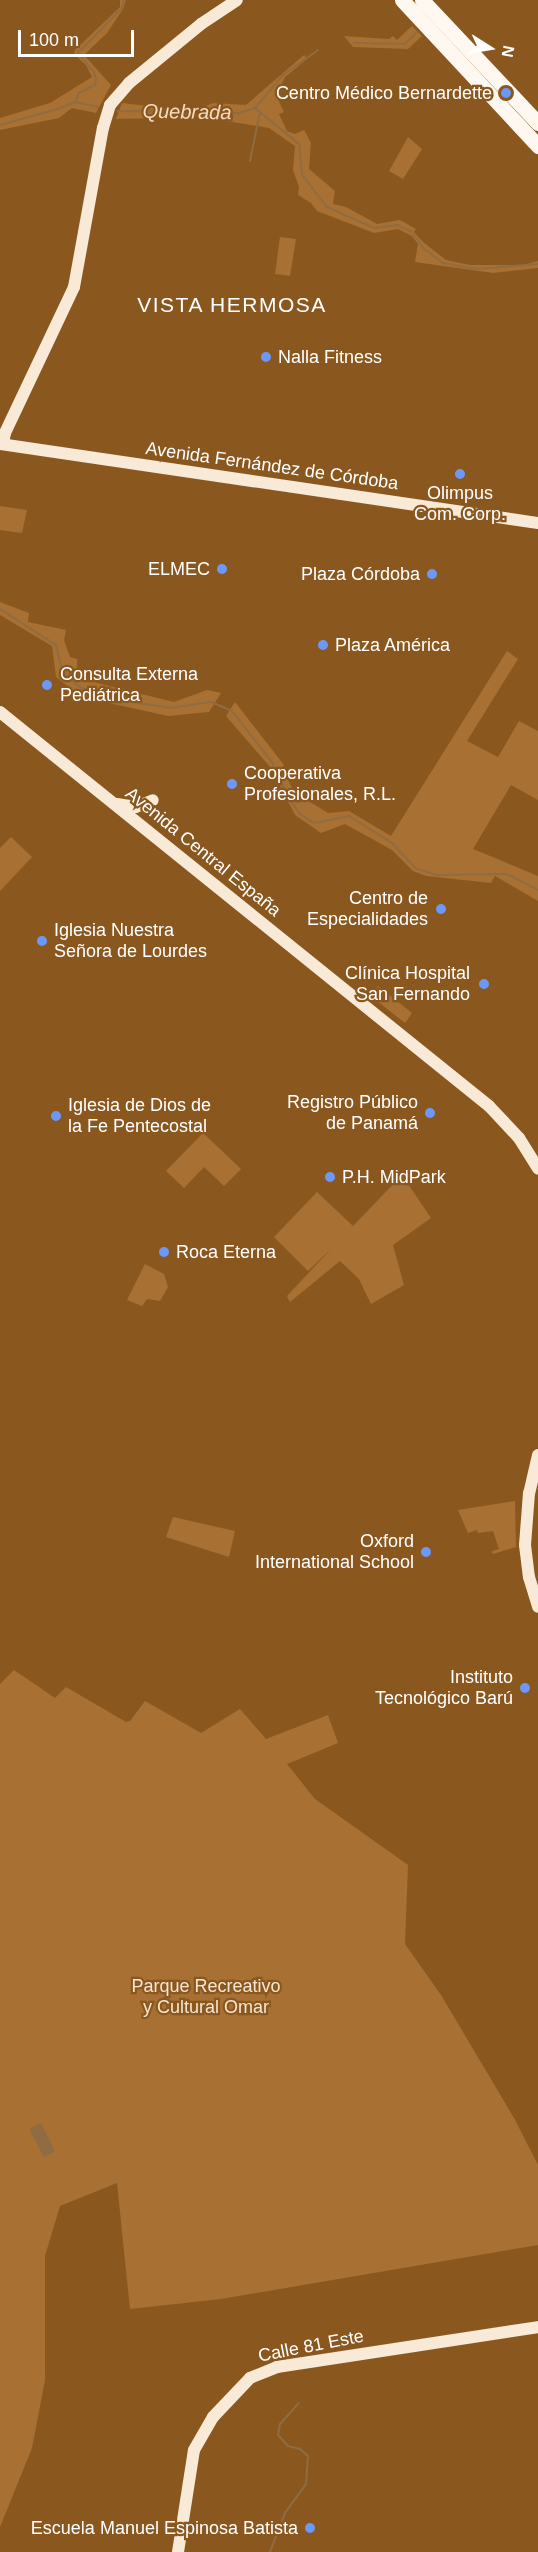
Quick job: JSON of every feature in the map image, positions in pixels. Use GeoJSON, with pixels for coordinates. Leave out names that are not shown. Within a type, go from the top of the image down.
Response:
{"type":"FeatureCollection","features":[{"type":"Feature","properties":{"kind":"main road"},"geometry":{"type":"LineString","coordinates":[[1,444],[74,287],[103,128],[110,105],[129,83],[201,24],[237,0]]}},
{"type":"Feature","properties":{"kind":"main road"},"geometry":{"type":"LineString","coordinates":[[402,0],[538,146]]}},
{"type":"Feature","properties":{"kind":"main road"},"geometry":{"type":"LineString","coordinates":[[422,0],[538,123]]}},
{"type":"Feature","properties":{"kind":"main road","name":"Avenida Fernández de Córdoba"},"geometry":{"type":"LineString","coordinates":[[1,444],[538,523]]}},
{"type":"Feature","properties":{"kind":"main road","name":"Avenida Central España"},"geometry":{"type":"LineString","coordinates":[[0,712],[489,1106],[537,1162]]}},
{"type":"Feature","properties":{"kind":"main road"},"geometry":{"type":"LineString","coordinates":[[116,804],[132,807],[153,801]]}},
{"type":"Feature","properties":{"kind":"main road"},"geometry":{"type":"LineString","coordinates":[[538,1455],[529,1493],[525,1545],[529,1577],[538,1607]]}},
{"type":"Feature","properties":{"kind":"main road","name":"Calle 81 Este"},"geometry":{"type":"LineString","coordinates":[[178,2552],[194,2450],[213,2417],[250,2378],[276,2367],[538,2327]]}},
{"type":"Feature","properties":{"kind":"green space"},"geometry":{"type":"Polygon","coordinates":[[[120,0],[126,0],[123,9],[107,33],[84,55],[111,85],[96,113],[72,108],[59,118],[0,130],[0,118],[50,103],[92,77],[86,65],[74,54],[75,50],[120,7],[120,0]]]}},
{"type":"Feature","properties":{"kind":"green space"},"geometry":{"type":"Polygon","coordinates":[[[412,26],[422,36],[408,49],[353,47],[344,36],[389,39],[393,36],[397,40],[412,26]]]}},
{"type":"Feature","properties":{"kind":"green space"},"geometry":{"type":"Polygon","coordinates":[[[304,55],[307,59],[285,77],[276,95],[284,112],[279,114],[287,131],[295,134],[304,130],[311,143],[309,169],[335,191],[333,204],[346,207],[377,224],[400,220],[416,229],[414,232],[423,242],[446,260],[470,265],[523,265],[538,261],[538,268],[493,273],[415,262],[418,244],[412,236],[398,229],[374,233],[317,211],[311,203],[298,195],[299,187],[293,170],[295,146],[269,128],[202,117],[116,119],[122,103],[193,111],[213,103],[246,105],[304,55]]]}},
{"type":"Feature","properties":{"kind":"green space"},"geometry":{"type":"Polygon","coordinates":[[[408,137],[422,149],[403,179],[389,171],[408,137]]]}},
{"type":"Feature","properties":{"kind":"green space"},"geometry":{"type":"Polygon","coordinates":[[[280,237],[296,239],[290,276],[275,274],[280,237]]]}},
{"type":"Feature","properties":{"kind":"green space"},"geometry":{"type":"Polygon","coordinates":[[[0,506],[27,510],[22,533],[0,530],[0,506]]]}},
{"type":"Feature","properties":{"kind":"green space"},"geometry":{"type":"Polygon","coordinates":[[[0,602],[29,613],[28,622],[66,630],[64,640],[70,657],[77,659],[77,678],[174,702],[207,690],[221,693],[209,712],[168,716],[82,697],[56,677],[52,646],[0,615],[0,602]]]}},
{"type":"Feature","properties":{"kind":"green space"},"geometry":{"type":"Polygon","coordinates":[[[507,651],[518,659],[467,741],[498,757],[519,721],[538,731],[538,800],[511,785],[473,849],[538,876],[538,901],[495,876],[491,883],[426,876],[413,871],[392,850],[345,824],[321,833],[295,815],[270,767],[226,716],[235,702],[284,765],[282,768],[294,792],[328,813],[349,811],[391,836],[507,651]]]}},
{"type":"Feature","properties":{"kind":"green space"},"geometry":{"type":"Polygon","coordinates":[[[11,837],[32,857],[0,891],[0,848],[11,837]]]}},
{"type":"Feature","properties":{"kind":"green space"},"geometry":{"type":"Polygon","coordinates":[[[378,986],[412,1013],[405,1023],[377,1001],[374,993],[378,986]]]}},
{"type":"Feature","properties":{"kind":"green space"},"geometry":{"type":"Polygon","coordinates":[[[203,1133],[241,1169],[224,1186],[204,1167],[184,1188],[166,1171],[203,1133]]]}},
{"type":"Feature","properties":{"kind":"green space"},"geometry":{"type":"Polygon","coordinates":[[[402,1175],[431,1218],[393,1245],[404,1285],[371,1304],[359,1279],[340,1261],[290,1302],[287,1296],[331,1249],[308,1271],[274,1237],[317,1192],[353,1226],[402,1175]]]}},
{"type":"Feature","properties":{"kind":"green space"},"geometry":{"type":"Polygon","coordinates":[[[145,1264],[164,1274],[168,1287],[160,1301],[147,1299],[142,1306],[127,1300],[145,1264]]]}},
{"type":"Feature","properties":{"kind":"green space"},"geometry":{"type":"Polygon","coordinates":[[[515,1501],[516,1547],[493,1554],[492,1551],[499,1549],[493,1531],[478,1533],[477,1530],[468,1533],[458,1510],[515,1501]]]}},
{"type":"Feature","properties":{"kind":"green space"},"geometry":{"type":"Polygon","coordinates":[[[173,1517],[235,1531],[229,1557],[166,1537],[173,1517]]]}},
{"type":"Feature","properties":{"kind":"green space","name":"Parque Recreativo y Cultural Omar"},"geometry":{"type":"Polygon","coordinates":[[[14,1670],[55,1698],[66,1687],[126,1722],[130,1721],[145,1701],[201,1733],[240,1709],[266,1739],[328,1715],[338,1743],[287,1764],[315,1799],[408,1865],[405,1944],[441,1995],[514,2118],[538,2165],[538,2245],[221,2299],[130,2309],[117,2183],[60,2206],[45,2256],[45,2380],[32,2448],[0,2527],[0,1684],[14,1670]]]}},
{"type":"Feature","properties":{"kind":"shaded area"},"geometry":{"type":"Polygon","coordinates":[[[41,2123],[55,2151],[44,2157],[29,2129],[41,2123]]]}},
{"type":"Feature","properties":{"kind":"waterway"},"geometry":{"type":"LineString","coordinates":[[75,102],[79,93],[95,85],[96,79],[94,72],[78,53],[122,8],[124,0]]}},
{"type":"Feature","properties":{"kind":"waterway","name":"Quebrada"},"geometry":{"type":"LineString","coordinates":[[354,43],[405,44],[417,32]]}},
{"type":"Feature","properties":{"kind":"waterway","name":"Quebrada"},"geometry":{"type":"LineString","coordinates":[[255,108],[283,75],[318,50]]}},
{"type":"Feature","properties":{"kind":"waterway","name":"Quebrada"},"geometry":{"type":"LineString","coordinates":[[0,125],[75,102],[98,107]]}},
{"type":"Feature","properties":{"kind":"waterway","name":"Quebrada"},"geometry":{"type":"LineString","coordinates":[[118,111],[239,113],[255,108],[299,144],[302,175],[327,207],[374,228],[397,225],[412,232],[423,248],[443,263],[476,269],[538,264]]}},
{"type":"Feature","properties":{"kind":"waterway"},"geometry":{"type":"LineString","coordinates":[[250,161],[260,112]]}},
{"type":"Feature","properties":{"kind":"waterway"},"geometry":{"type":"LineString","coordinates":[[0,609],[56,645],[62,672],[81,688],[125,701],[171,708],[211,702],[232,711],[272,762],[288,797],[300,814],[314,823],[349,816],[392,843],[415,868],[437,875],[507,874],[538,890]]}},
{"type":"Feature","properties":{"kind":"waterway"},"geometry":{"type":"LineString","coordinates":[[270,2552],[285,2513],[306,2484],[308,2456],[300,2449],[288,2446],[278,2435],[280,2424],[299,2403]]}},
{"type":"Feature","properties":{"kind":"place","name":"Centro Médico Bernardette"},"geometry":{"type":"Point","coordinates":[506,93]}},
{"type":"Feature","properties":{"kind":"place","name":"Nalla Fitness"},"geometry":{"type":"Point","coordinates":[266,357]}},
{"type":"Feature","properties":{"kind":"place","name":"Olimpus Com. Corp."},"geometry":{"type":"Point","coordinates":[460,474]}},
{"type":"Feature","properties":{"kind":"place","name":"ELMEC"},"geometry":{"type":"Point","coordinates":[222,569]}},
{"type":"Feature","properties":{"kind":"place","name":"Plaza Córdoba"},"geometry":{"type":"Point","coordinates":[432,574]}},
{"type":"Feature","properties":{"kind":"place","name":"Plaza América"},"geometry":{"type":"Point","coordinates":[323,645]}},
{"type":"Feature","properties":{"kind":"place","name":"Consulta Externa Pediátrica"},"geometry":{"type":"Point","coordinates":[47,685]}},
{"type":"Feature","properties":{"kind":"place","name":"Cooperativa Profesionales, R.L."},"geometry":{"type":"Point","coordinates":[232,784]}},
{"type":"Feature","properties":{"kind":"place","name":"Centro de Especialidades"},"geometry":{"type":"Point","coordinates":[441,909]}},
{"type":"Feature","properties":{"kind":"place","name":"Iglesia Nuestra Señora de Lourdes"},"geometry":{"type":"Point","coordinates":[42,941]}},
{"type":"Feature","properties":{"kind":"place","name":"Clínica Hospital San Fernando"},"geometry":{"type":"Point","coordinates":[484,984]}},
{"type":"Feature","properties":{"kind":"place","name":"Registro Público de Panamá"},"geometry":{"type":"Point","coordinates":[430,1113]}},
{"type":"Feature","properties":{"kind":"place","name":"Iglesia de Dios de la Fe Pentecostal"},"geometry":{"type":"Point","coordinates":[56,1116]}},
{"type":"Feature","properties":{"kind":"place","name":"P.H. MidPark"},"geometry":{"type":"Point","coordinates":[330,1177]}},
{"type":"Feature","properties":{"kind":"place","name":"Roca Eterna"},"geometry":{"type":"Point","coordinates":[164,1252]}},
{"type":"Feature","properties":{"kind":"place","name":"Oxford International School"},"geometry":{"type":"Point","coordinates":[426,1552]}},
{"type":"Feature","properties":{"kind":"place","name":"Instituto Tecnológico Barú"},"geometry":{"type":"Point","coordinates":[525,1688]}},
{"type":"Feature","properties":{"kind":"place","name":"Escuela Manuel Espinosa Batista"},"geometry":{"type":"Point","coordinates":[310,2528]}},
{"type":"Feature","properties":{"kind":"district","name":"VISTA HERMOSA"},"geometry":{"type":"Point","coordinates":[232,305]}}]}
